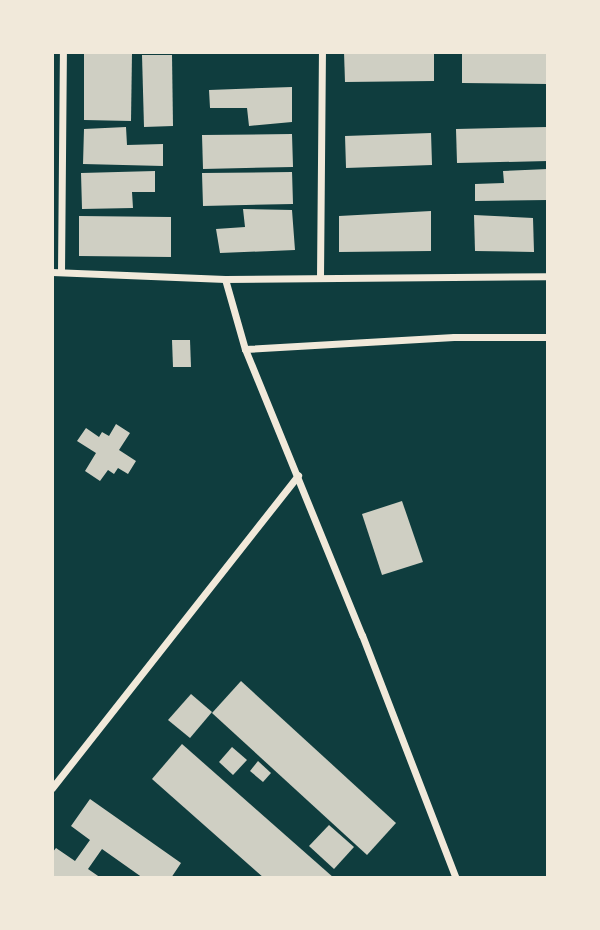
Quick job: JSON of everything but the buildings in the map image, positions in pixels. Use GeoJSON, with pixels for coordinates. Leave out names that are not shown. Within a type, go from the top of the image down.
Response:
{"type":"FeatureCollection","features":[{"type":"Feature","properties":{"kind":"street"},"geometry":{"type":"LineString","coordinates":[[63,52],[57,272],[225,279],[548,276]]}},
{"type":"Feature","properties":{"kind":"street"},"geometry":{"type":"LineString","coordinates":[[320,277],[322,52]]}},
{"type":"Feature","properties":{"kind":"street"},"geometry":{"type":"LineString","coordinates":[[225,279],[245,349],[298,475],[456,877]]}},
{"type":"Feature","properties":{"kind":"street"},"geometry":{"type":"LineString","coordinates":[[245,349],[454,337],[548,337]]}},
{"type":"Feature","properties":{"kind":"street"},"geometry":{"type":"LineString","coordinates":[[52,788],[298,475]]}}]}
